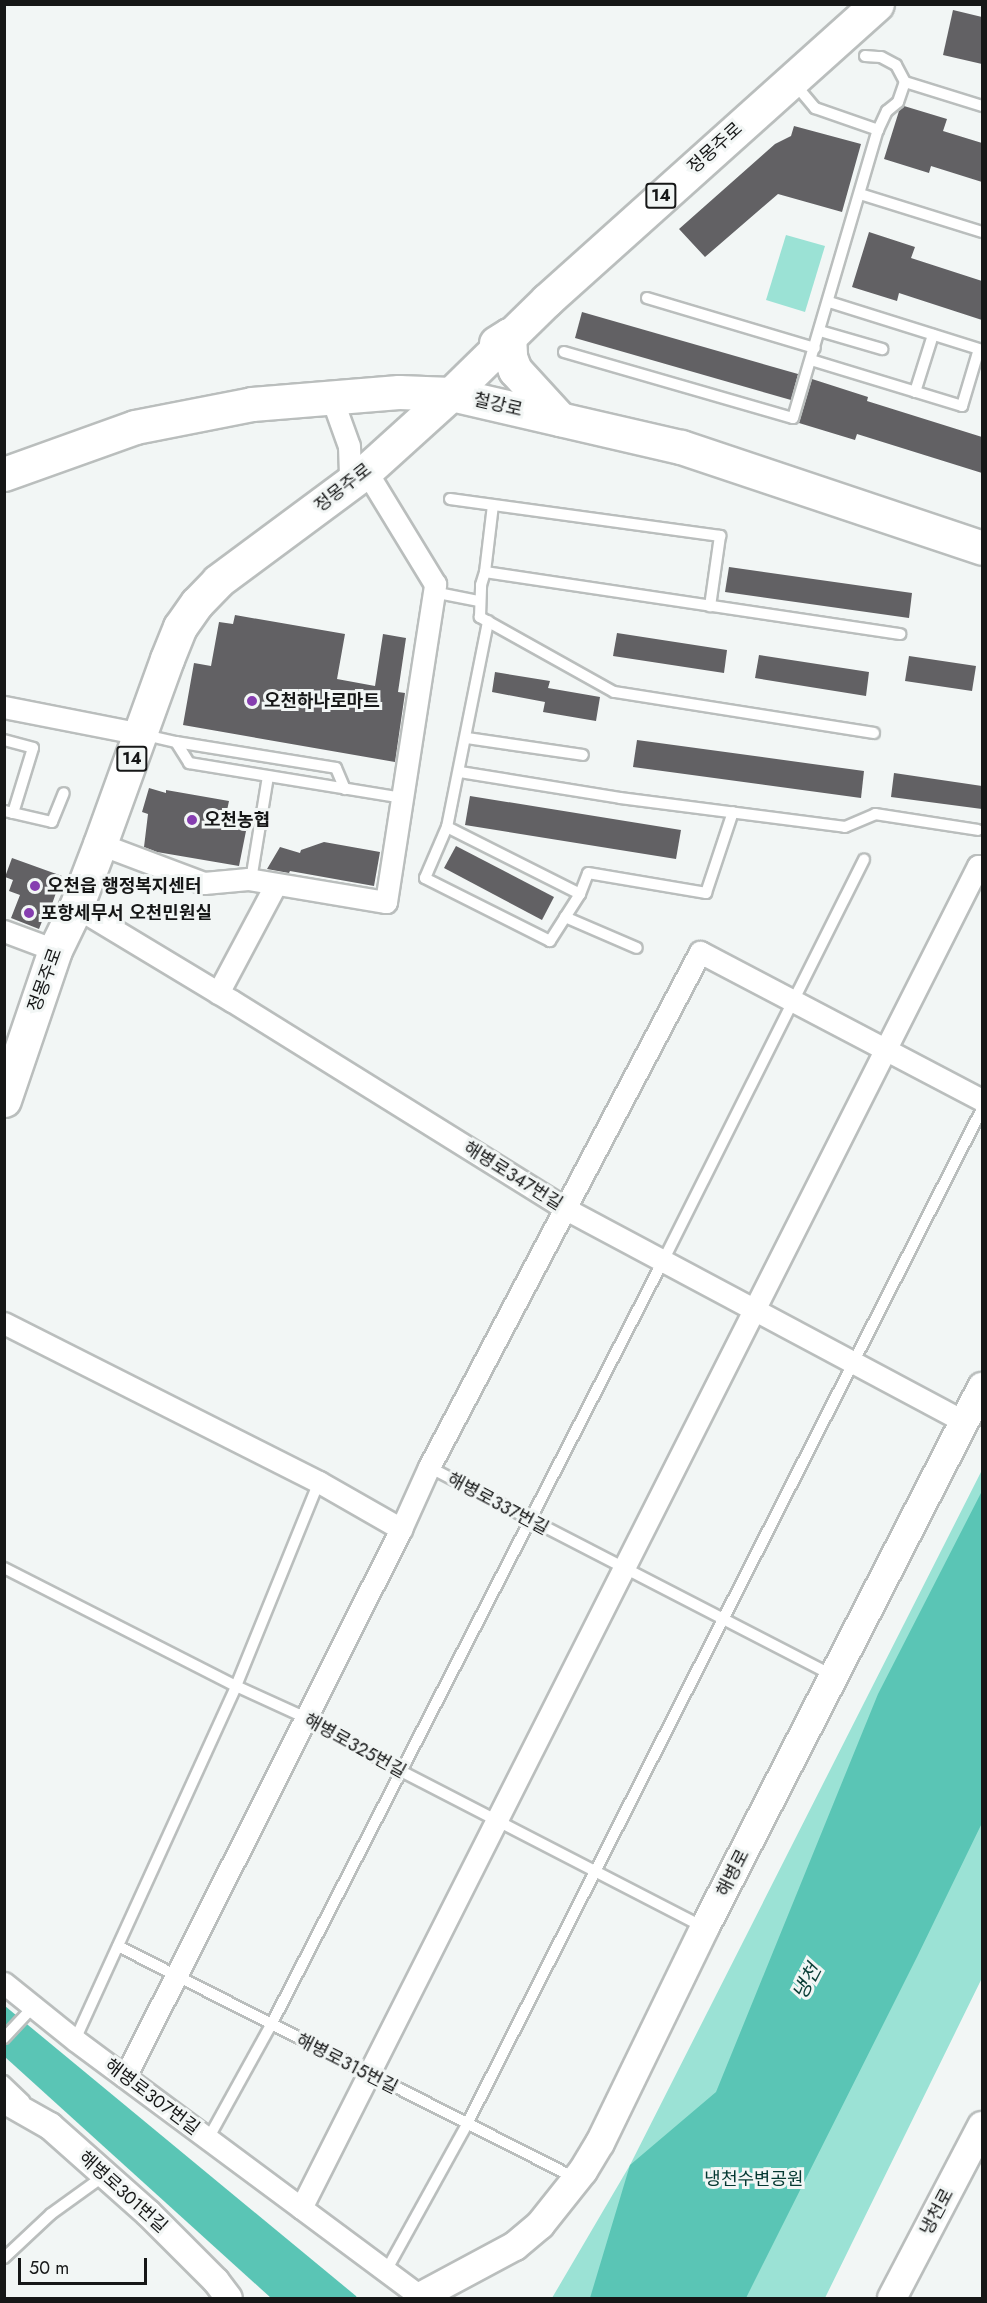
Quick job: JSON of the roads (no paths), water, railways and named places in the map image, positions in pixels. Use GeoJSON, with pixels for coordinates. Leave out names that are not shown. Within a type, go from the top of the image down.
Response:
{"type":"FeatureCollection","features":[{"type":"Feature","properties":{"kind":"main road","name":"정몽주로"},"geometry":{"type":"LineString","coordinates":[[4,1100],[55,950],[76,907],[180,627],[197,603],[218,581],[358,478],[451,394],[509,335],[877,4]]}},
{"type":"Feature","properties":{"kind":"main road"},"geometry":{"type":"LineString","coordinates":[[390,392],[470,358],[509,335],[510,357],[514,370],[560,419]]}},
{"type":"Feature","properties":{"kind":"main road"},"geometry":{"type":"LineString","coordinates":[[390,392],[406,402],[412,430],[462,414],[525,411]]}},
{"type":"Feature","properties":{"kind":"main road","name":"철강로"},"geometry":{"type":"LineString","coordinates":[[4,474],[135,427],[252,404],[390,392],[451,394],[681,447],[982,548]]}},
{"type":"Feature","properties":{"kind":"main road","name":"해병로"},"geometry":{"type":"LineString","coordinates":[[419,2298],[515,2246],[540,2224],[577,2179],[600,2143],[705,1928],[982,1387]]}},
{"type":"Feature","properties":{"kind":"main road","name":"냉천로"},"geometry":{"type":"LineString","coordinates":[[892,2298],[982,2126]]}},
{"type":"Feature","properties":{"kind":"street"},"geometry":{"type":"LineString","coordinates":[[100,844],[204,883],[251,880],[386,902],[435,584],[358,478],[331,396]]}},
{"type":"Feature","properties":{"kind":"street"},"geometry":{"type":"LineString","coordinates":[[4,707],[141,734]]}},
{"type":"Feature","properties":{"kind":"street"},"geometry":{"type":"LineString","coordinates":[[301,2208],[978,866],[982,866]]}},
{"type":"Feature","properties":{"kind":"street"},"geometry":{"type":"LineString","coordinates":[[218,993],[276,884]]}},
{"type":"Feature","properties":{"kind":"street","name":"해병로347번길"},"geometry":{"type":"LineString","coordinates":[[76,907],[564,1208],[964,1422]]}},
{"type":"Feature","properties":{"kind":"street"},"geometry":{"type":"LineString","coordinates":[[4,931],[55,950]]}},
{"type":"Feature","properties":{"kind":"street"},"geometry":{"type":"LineString","coordinates":[[429,1467],[700,952],[982,1100]]}},
{"type":"Feature","properties":{"kind":"street"},"geometry":{"type":"LineString","coordinates":[[4,1323],[319,1482],[401,1529]]}},
{"type":"Feature","properties":{"kind":"street","name":"해병로337번길"},"geometry":{"type":"LineString","coordinates":[[124,2077],[401,1529],[429,1467]]}},
{"type":"Feature","properties":{"kind":"street","name":"해병로307번길"},"geometry":{"type":"LineString","coordinates":[[4,1983],[30,2010],[75,2040],[386,2271],[419,2298]]}},
{"type":"Feature","properties":{"kind":"street","name":"해병로301번길"},"geometry":{"type":"LineString","coordinates":[[4,2100],[50,2126],[148,2213],[216,2281],[229,2298]]}},
{"type":"Feature","properties":{"kind":"lane"},"geometry":{"type":"LineString","coordinates":[[865,56],[881,57],[896,65],[905,82],[982,106]]}},
{"type":"Feature","properties":{"kind":"lane"},"geometry":{"type":"LineString","coordinates":[[792,80],[815,108],[878,130]]}},
{"type":"Feature","properties":{"kind":"lane"},"geometry":{"type":"LineString","coordinates":[[564,352],[793,418],[878,130],[887,111],[898,102],[905,82]]}},
{"type":"Feature","properties":{"kind":"lane"},"geometry":{"type":"LineString","coordinates":[[860,194],[982,232]]}},
{"type":"Feature","properties":{"kind":"lane"},"geometry":{"type":"LineString","coordinates":[[647,298],[815,348]]}},
{"type":"Feature","properties":{"kind":"lane"},"geometry":{"type":"LineString","coordinates":[[811,360],[962,406],[979,350],[828,302]]}},
{"type":"Feature","properties":{"kind":"lane"},"geometry":{"type":"LineString","coordinates":[[820,331],[882,349]]}},
{"type":"Feature","properties":{"kind":"lane"},"geometry":{"type":"LineString","coordinates":[[915,392],[933,335]]}},
{"type":"Feature","properties":{"kind":"lane"},"geometry":{"type":"LineString","coordinates":[[450,499],[720,536],[710,606]]}},
{"type":"Feature","properties":{"kind":"lane"},"geometry":{"type":"LineString","coordinates":[[493,505],[479,601],[480,617],[614,692],[874,732]]}},
{"type":"Feature","properties":{"kind":"lane"},"geometry":{"type":"LineString","coordinates":[[485,572],[900,634]]}},
{"type":"Feature","properties":{"kind":"lane"},"geometry":{"type":"LineString","coordinates":[[433,592],[479,601]]}},
{"type":"Feature","properties":{"kind":"lane"},"geometry":{"type":"LineString","coordinates":[[488,621],[467,738],[447,827],[425,878],[550,941],[580,894],[588,873],[706,893],[733,812]]}},
{"type":"Feature","properties":{"kind":"lane"},"geometry":{"type":"LineString","coordinates":[[141,734],[176,742],[336,768],[345,789]]}},
{"type":"Feature","properties":{"kind":"lane"},"geometry":{"type":"LineString","coordinates":[[467,738],[583,755]]}},
{"type":"Feature","properties":{"kind":"lane"},"geometry":{"type":"LineString","coordinates":[[4,740],[33,748],[9,812],[52,822],[63,793]]}},
{"type":"Feature","properties":{"kind":"lane"},"geometry":{"type":"LineString","coordinates":[[176,742],[189,763],[402,798]]}},
{"type":"Feature","properties":{"kind":"lane"},"geometry":{"type":"LineString","coordinates":[[460,772],[620,798],[845,827],[875,814],[978,830]]}},
{"type":"Feature","properties":{"kind":"lane"},"geometry":{"type":"LineString","coordinates":[[251,880],[268,776]]}},
{"type":"Feature","properties":{"kind":"lane"},"geometry":{"type":"LineString","coordinates":[[447,827],[580,894]]}},
{"type":"Feature","properties":{"kind":"lane"},"geometry":{"type":"LineString","coordinates":[[208,2139],[271,2025],[663,1261],[864,860]]}},
{"type":"Feature","properties":{"kind":"lane"},"geometry":{"type":"LineString","coordinates":[[565,917],[637,948]]}},
{"type":"Feature","properties":{"kind":"lane"},"geometry":{"type":"LineString","coordinates":[[386,2271],[466,2124],[855,1363],[982,1109]]}},
{"type":"Feature","properties":{"kind":"lane","name":"해병로337번길"},"geometry":{"type":"LineString","coordinates":[[429,1467],[529,1521],[834,1676]]}},
{"type":"Feature","properties":{"kind":"lane"},"geometry":{"type":"LineString","coordinates":[[75,2040],[236,1686],[319,1482]]}},
{"type":"Feature","properties":{"kind":"lane","name":"해병로325번길"},"geometry":{"type":"LineString","coordinates":[[4,1568],[236,1686],[304,1717],[401,1771],[705,1928]]}},
{"type":"Feature","properties":{"kind":"lane","name":"해병로315번길"},"geometry":{"type":"LineString","coordinates":[[118,1946],[368,2076],[577,2179]]}},
{"type":"Feature","properties":{"kind":"lane"},"geometry":{"type":"LineString","coordinates":[[4,2038],[30,2010]]}},
{"type":"Feature","properties":{"kind":"lane"},"geometry":{"type":"LineString","coordinates":[[4,2081],[50,2126]]}},
{"type":"Feature","properties":{"kind":"lane"},"geometry":{"type":"LineString","coordinates":[[4,2258],[51,2214],[105,2175]]}},
{"type":"Feature","properties":{"kind":"water","name":"냉천수변공원"},"geometry":{"type":"Polygon","coordinates":[[[982,1491],[982,1823],[917,1957],[746,2298],[590,2298],[630,2165],[716,2092],[878,1694],[982,1491]]]}},
{"type":"Feature","properties":{"kind":"water"},"geometry":{"type":"Polygon","coordinates":[[[5,2006],[357,2298],[271,2298],[5,2057],[5,2006]]]}},
{"type":"Feature","properties":{"kind":"place","name":"오천하나로마트"},"geometry":{"type":"Point","coordinates":[252,701]}},
{"type":"Feature","properties":{"kind":"place","name":"오천농협"},"geometry":{"type":"Point","coordinates":[192,820]}},
{"type":"Feature","properties":{"kind":"place","name":"오천읍 행정복지센터"},"geometry":{"type":"Point","coordinates":[35,886]}},
{"type":"Feature","properties":{"kind":"place","name":"포항세무서 오천민원실"},"geometry":{"type":"Point","coordinates":[29,913]}},
{"type":"Feature","properties":{"kind":"water label","name":"냉천"},"geometry":{"type":"Point","coordinates":[807,1982]}}]}
